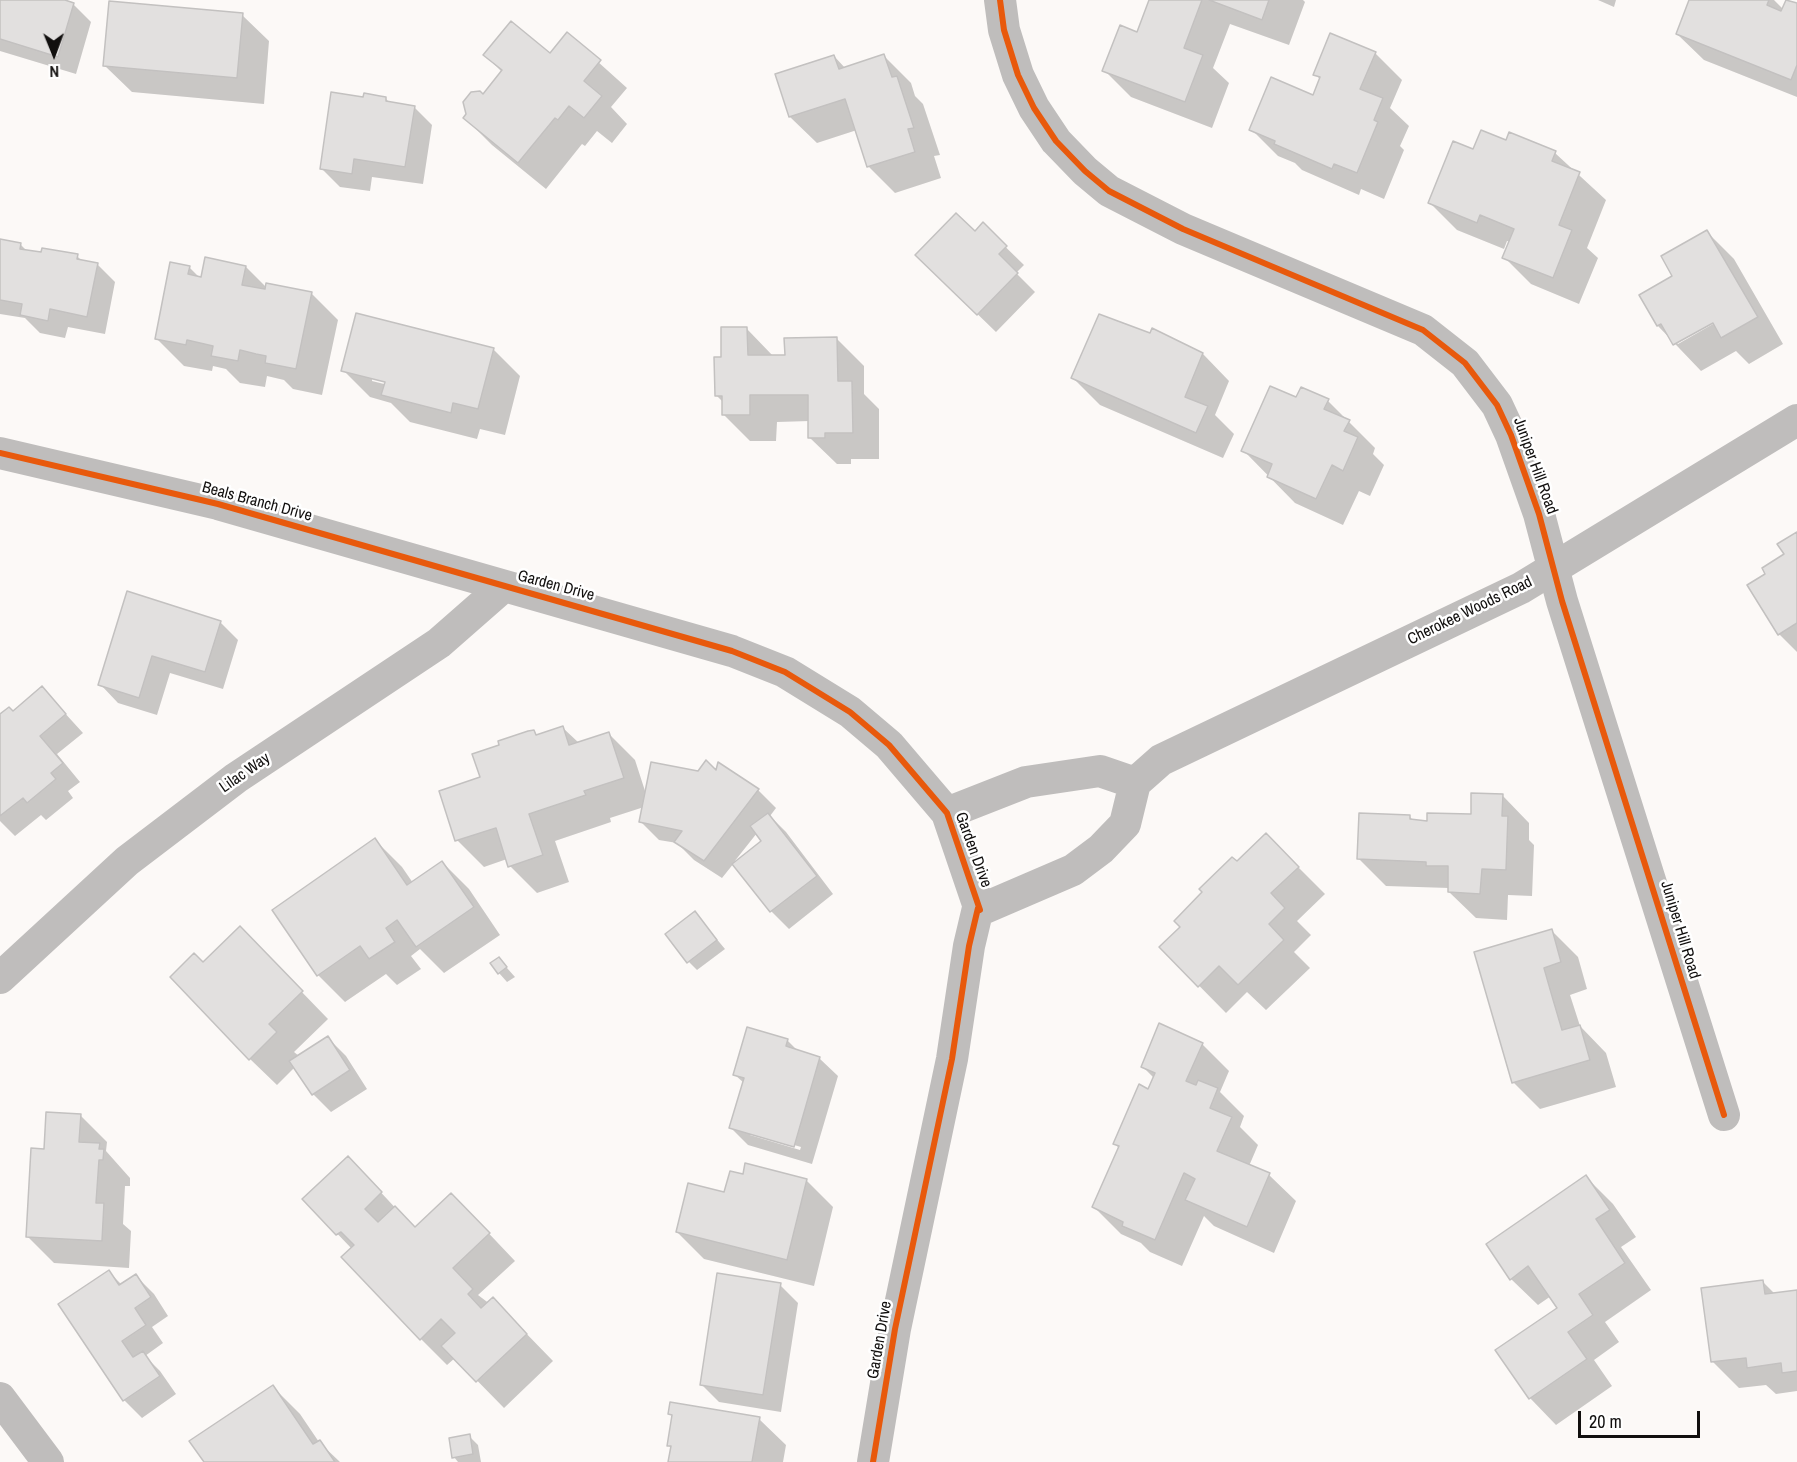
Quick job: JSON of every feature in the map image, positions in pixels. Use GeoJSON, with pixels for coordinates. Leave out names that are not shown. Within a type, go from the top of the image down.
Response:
{"type":"FeatureCollection","features":[{"type":"Feature","properties":{"kind":"street","name":"Juniper Hill Road"},"geometry":{"type":"LineString","coordinates":[[1000,0],[1004,30],[1014,64],[1034,108],[1056,141],[1084,171],[1109,191],[1183,229],[1423,330],[1465,363],[1497,405],[1511,435],[1554,569],[1565,612],[1724,1115]]}},
{"type":"Feature","properties":{"kind":"street","name":"Cherokee Woods Road"},"geometry":{"type":"LineString","coordinates":[[1134,783],[1161,760],[1521,588],[1797,420]]}},
{"type":"Feature","properties":{"kind":"street","name":"Beals Branch Drive"},"geometry":{"type":"LineString","coordinates":[[0,453],[218,504],[504,586]]}},
{"type":"Feature","properties":{"kind":"street","name":"Garden Drive"},"geometry":{"type":"LineString","coordinates":[[504,586],[732,651],[785,672],[850,712],[889,745],[946,813],[980,910],[978,908],[969,946],[952,1059],[895,1329],[873,1462]]}},
{"type":"Feature","properties":{"kind":"street","name":"Lilac Way"},"geometry":{"type":"LineString","coordinates":[[0,978],[136,854],[236,778],[439,643],[504,586]]}},
{"type":"Feature","properties":{"kind":"street"},"geometry":{"type":"LineString","coordinates":[[946,813],[1026,782],[1100,771],[1134,783],[1125,824],[1101,849],[1073,870],[980,910]]}},
{"type":"Feature","properties":{"kind":"street"},"geometry":{"type":"LineString","coordinates":[[0,1398],[48,1462]]}},
{"type":"Feature","properties":{"kind":"building"},"geometry":{"type":"Polygon","coordinates":[[[0,0],[65,0],[74,3],[58,57],[0,39],[0,0]]]}},
{"type":"Feature","properties":{"kind":"building"},"geometry":{"type":"Polygon","coordinates":[[[1149,0],[1202,0],[1184,48],[1203,55],[1185,102],[1102,71],[1120,25],[1137,32],[1149,0]]]}},
{"type":"Feature","properties":{"kind":"building"},"geometry":{"type":"Polygon","coordinates":[[[1209,0],[1269,0],[1262,20],[1209,0]]]}},
{"type":"Feature","properties":{"kind":"building"},"geometry":{"type":"Polygon","coordinates":[[[1689,0],[1769,0],[1767,5],[1781,11],[1786,0],[1797,3],[1797,65],[1791,80],[1676,34],[1689,0]]]}},
{"type":"Feature","properties":{"kind":"building"},"geometry":{"type":"Polygon","coordinates":[[[109,1],[243,13],[237,78],[103,66],[109,1]]]}},
{"type":"Feature","properties":{"kind":"building"},"geometry":{"type":"Polygon","coordinates":[[[511,21],[550,53],[567,32],[601,60],[584,81],[602,96],[584,118],[569,106],[558,120],[555,118],[518,163],[463,118],[466,114],[463,102],[471,92],[480,91],[483,94],[502,70],[483,55],[511,21]]]}},
{"type":"Feature","properties":{"kind":"building"},"geometry":{"type":"Polygon","coordinates":[[[1330,33],[1376,52],[1360,89],[1383,98],[1374,120],[1378,122],[1357,173],[1334,164],[1332,169],[1274,144],[1275,141],[1249,130],[1271,77],[1313,95],[1320,77],[1313,75],[1330,33]]]}},
{"type":"Feature","properties":{"kind":"building"},"geometry":{"type":"Polygon","coordinates":[[[884,54],[892,77],[897,76],[914,128],[908,129],[915,152],[867,167],[845,99],[789,117],[775,74],[834,55],[839,69],[884,54]]]}},
{"type":"Feature","properties":{"kind":"building"},"geometry":{"type":"Polygon","coordinates":[[[331,92],[363,97],[364,93],[386,97],[386,101],[415,106],[405,167],[354,159],[352,174],[320,169],[331,92]]]}},
{"type":"Feature","properties":{"kind":"building"},"geometry":{"type":"Polygon","coordinates":[[[1481,130],[1506,140],[1509,132],[1556,151],[1552,161],[1580,172],[1559,225],[1572,230],[1553,278],[1502,258],[1514,229],[1480,215],[1477,223],[1428,203],[1453,141],[1473,149],[1481,130]]]}},
{"type":"Feature","properties":{"kind":"building"},"geometry":{"type":"Polygon","coordinates":[[[956,213],[975,231],[983,222],[1007,246],[999,254],[1018,273],[977,315],[915,255],[956,213]]]}},
{"type":"Feature","properties":{"kind":"building"},"geometry":{"type":"Polygon","coordinates":[[[1707,230],[1758,317],[1721,338],[1713,323],[1673,345],[1661,324],[1657,326],[1639,295],[1672,276],[1661,256],[1707,230]]]}},
{"type":"Feature","properties":{"kind":"building"},"geometry":{"type":"Polygon","coordinates":[[[0,239],[21,243],[20,249],[41,252],[42,248],[78,254],[77,259],[98,263],[87,317],[50,309],[48,321],[20,315],[22,304],[0,300],[0,239]]]}},
{"type":"Feature","properties":{"kind":"building"},"geometry":{"type":"Polygon","coordinates":[[[205,257],[246,266],[242,285],[265,289],[266,283],[312,292],[296,369],[265,363],[266,356],[240,350],[238,361],[211,356],[213,346],[187,340],[186,345],[155,339],[170,262],[190,266],[188,274],[201,277],[205,257]]]}},
{"type":"Feature","properties":{"kind":"building"},"geometry":{"type":"Polygon","coordinates":[[[356,313],[494,348],[478,409],[453,403],[451,413],[381,395],[385,382],[341,371],[356,313]]]}},
{"type":"Feature","properties":{"kind":"building"},"geometry":{"type":"Polygon","coordinates":[[[1099,314],[1150,333],[1152,328],[1203,353],[1185,397],[1208,406],[1196,433],[1071,378],[1099,314]]]}},
{"type":"Feature","properties":{"kind":"building"},"geometry":{"type":"Polygon","coordinates":[[[721,327],[747,327],[748,355],[785,355],[784,338],[837,337],[838,381],[852,381],[853,433],[825,433],[825,438],[808,438],[808,395],[750,395],[750,415],[722,415],[722,396],[715,396],[714,357],[721,357],[721,327]]]}},
{"type":"Feature","properties":{"kind":"building"},"geometry":{"type":"Polygon","coordinates":[[[1270,386],[1296,397],[1301,387],[1329,399],[1324,409],[1350,420],[1344,431],[1358,437],[1343,471],[1332,465],[1316,499],[1267,477],[1272,464],[1241,451],[1270,386]]]}},
{"type":"Feature","properties":{"kind":"building"},"geometry":{"type":"Polygon","coordinates":[[[1797,532],[1797,623],[1778,635],[1747,585],[1765,574],[1762,568],[1784,554],[1777,544],[1797,532]]]}},
{"type":"Feature","properties":{"kind":"building"},"geometry":{"type":"Polygon","coordinates":[[[127,591],[221,621],[205,672],[152,656],[139,698],[98,685],[127,591]]]}},
{"type":"Feature","properties":{"kind":"building"},"geometry":{"type":"Polygon","coordinates":[[[42,686],[66,714],[40,736],[63,763],[51,773],[56,779],[27,803],[23,798],[0,816],[0,714],[9,707],[13,711],[42,686]]]}},
{"type":"Feature","properties":{"kind":"building"},"geometry":{"type":"Polygon","coordinates":[[[563,726],[569,745],[609,732],[624,778],[584,791],[586,795],[529,814],[543,855],[508,867],[496,828],[455,841],[439,791],[480,777],[472,754],[499,745],[498,741],[528,731],[534,730],[536,735],[563,726]]]}},
{"type":"Feature","properties":{"kind":"building"},"geometry":{"type":"Polygon","coordinates":[[[706,760],[716,770],[718,762],[759,789],[704,861],[674,842],[682,831],[639,822],[651,762],[698,771],[706,760]]]}},
{"type":"Feature","properties":{"kind":"building"},"geometry":{"type":"Polygon","coordinates":[[[1471,793],[1503,794],[1502,816],[1508,816],[1506,870],[1482,869],[1480,894],[1448,892],[1448,866],[1426,866],[1426,862],[1357,859],[1359,813],[1410,815],[1410,819],[1427,821],[1427,813],[1471,814],[1471,793]]]}},
{"type":"Feature","properties":{"kind":"building"},"geometry":{"type":"Polygon","coordinates":[[[768,813],[817,876],[770,912],[732,864],[761,841],[750,826],[768,813]]]}},
{"type":"Feature","properties":{"kind":"building"},"geometry":{"type":"Polygon","coordinates":[[[1266,833],[1299,867],[1271,893],[1285,908],[1269,924],[1284,940],[1238,985],[1219,966],[1198,987],[1159,947],[1180,927],[1174,921],[1202,892],[1199,889],[1232,857],[1237,861],[1266,833]]]}},
{"type":"Feature","properties":{"kind":"building"},"geometry":{"type":"Polygon","coordinates":[[[375,838],[407,885],[442,861],[474,907],[416,947],[397,920],[386,928],[395,942],[369,959],[360,946],[317,976],[272,910],[375,838]]]}},
{"type":"Feature","properties":{"kind":"building"},"geometry":{"type":"Polygon","coordinates":[[[695,911],[717,940],[687,963],[665,934],[695,911]]]}},
{"type":"Feature","properties":{"kind":"building"},"geometry":{"type":"Polygon","coordinates":[[[240,926],[303,991],[269,1024],[277,1032],[249,1060],[170,977],[194,953],[203,962],[240,926]]]}},
{"type":"Feature","properties":{"kind":"building"},"geometry":{"type":"Polygon","coordinates":[[[1552,929],[1561,962],[1544,968],[1552,996],[1562,1030],[1580,1025],[1590,1060],[1512,1083],[1474,952],[1552,929]]]}},
{"type":"Feature","properties":{"kind":"building"},"geometry":{"type":"Polygon","coordinates":[[[499,957],[507,967],[498,974],[490,963],[499,957]]]}},
{"type":"Feature","properties":{"kind":"building"},"geometry":{"type":"Polygon","coordinates":[[[1159,1023],[1203,1043],[1186,1081],[1196,1085],[1198,1080],[1218,1088],[1210,1108],[1232,1117],[1217,1151],[1270,1173],[1247,1227],[1185,1200],[1195,1179],[1184,1173],[1155,1240],[1122,1226],[1123,1222],[1092,1207],[1119,1146],[1113,1144],[1139,1084],[1148,1089],[1155,1073],[1141,1067],[1159,1023]]]}},
{"type":"Feature","properties":{"kind":"building"},"geometry":{"type":"Polygon","coordinates":[[[747,1027],[788,1039],[786,1046],[820,1057],[794,1147],[729,1128],[744,1078],[733,1075],[747,1027]]]}},
{"type":"Feature","properties":{"kind":"building"},"geometry":{"type":"Polygon","coordinates":[[[328,1036],[350,1070],[312,1095],[289,1061],[328,1036]]]}},
{"type":"Feature","properties":{"kind":"building"},"geometry":{"type":"Polygon","coordinates":[[[46,1112],[81,1114],[79,1142],[100,1143],[99,1149],[104,1149],[103,1160],[99,1160],[96,1203],[104,1203],[102,1241],[26,1237],[31,1148],[44,1149],[46,1112]]]}},
{"type":"Feature","properties":{"kind":"building"},"geometry":{"type":"Polygon","coordinates":[[[348,1156],[382,1192],[365,1209],[378,1222],[395,1206],[415,1227],[451,1193],[490,1233],[453,1268],[473,1289],[468,1294],[481,1308],[493,1297],[527,1334],[476,1382],[441,1346],[455,1333],[441,1319],[420,1340],[341,1257],[354,1245],[341,1232],[336,1235],[302,1199],[348,1156]]]}},
{"type":"Feature","properties":{"kind":"building"},"geometry":{"type":"Polygon","coordinates":[[[745,1163],[807,1179],[787,1260],[676,1232],[688,1183],[724,1192],[730,1171],[743,1174],[745,1163]]]}},
{"type":"Feature","properties":{"kind":"building"},"geometry":{"type":"Polygon","coordinates":[[[1586,1175],[1610,1210],[1596,1219],[1625,1263],[1579,1294],[1593,1315],[1568,1332],[1587,1359],[1529,1399],[1495,1350],[1557,1308],[1528,1266],[1510,1280],[1486,1244],[1586,1175]]]}},
{"type":"Feature","properties":{"kind":"building"},"geometry":{"type":"Polygon","coordinates":[[[109,1270],[119,1285],[136,1274],[151,1297],[135,1308],[146,1325],[122,1341],[133,1357],[143,1351],[160,1376],[123,1401],[58,1304],[109,1270]]]}},
{"type":"Feature","properties":{"kind":"building"},"geometry":{"type":"Polygon","coordinates":[[[717,1273],[781,1283],[763,1395],[700,1385],[717,1273]]]}},
{"type":"Feature","properties":{"kind":"building"},"geometry":{"type":"Polygon","coordinates":[[[1763,1280],[1765,1294],[1797,1290],[1797,1371],[1782,1373],[1781,1363],[1747,1368],[1746,1358],[1711,1362],[1701,1288],[1763,1280]]]}},
{"type":"Feature","properties":{"kind":"building"},"geometry":{"type":"Polygon","coordinates":[[[273,1385],[313,1444],[320,1440],[335,1462],[204,1462],[189,1441],[273,1385]]]}},
{"type":"Feature","properties":{"kind":"building"},"geometry":{"type":"Polygon","coordinates":[[[670,1402],[760,1417],[752,1462],[668,1462],[671,1446],[667,1446],[672,1415],[668,1414],[670,1402]]]}},
{"type":"Feature","properties":{"kind":"building"},"geometry":{"type":"Polygon","coordinates":[[[470,1434],[473,1454],[452,1458],[449,1438],[470,1434]]]}},
{"type":"Feature","properties":{"kind":"cycle path"},"geometry":{"type":"LineString","coordinates":[[1000,0],[1004,30],[1018,75],[1034,108],[1056,141],[1085,171],[1109,191],[1183,229],[1423,330],[1465,363],[1497,405],[1511,435],[1539,514],[1562,601],[1724,1115]]}},
{"type":"Feature","properties":{"kind":"cycle path"},"geometry":{"type":"LineString","coordinates":[[0,453],[218,504],[732,651],[785,672],[850,712],[889,745],[947,813],[980,910],[978,908],[969,946],[952,1059],[895,1329],[873,1462]]}}]}
